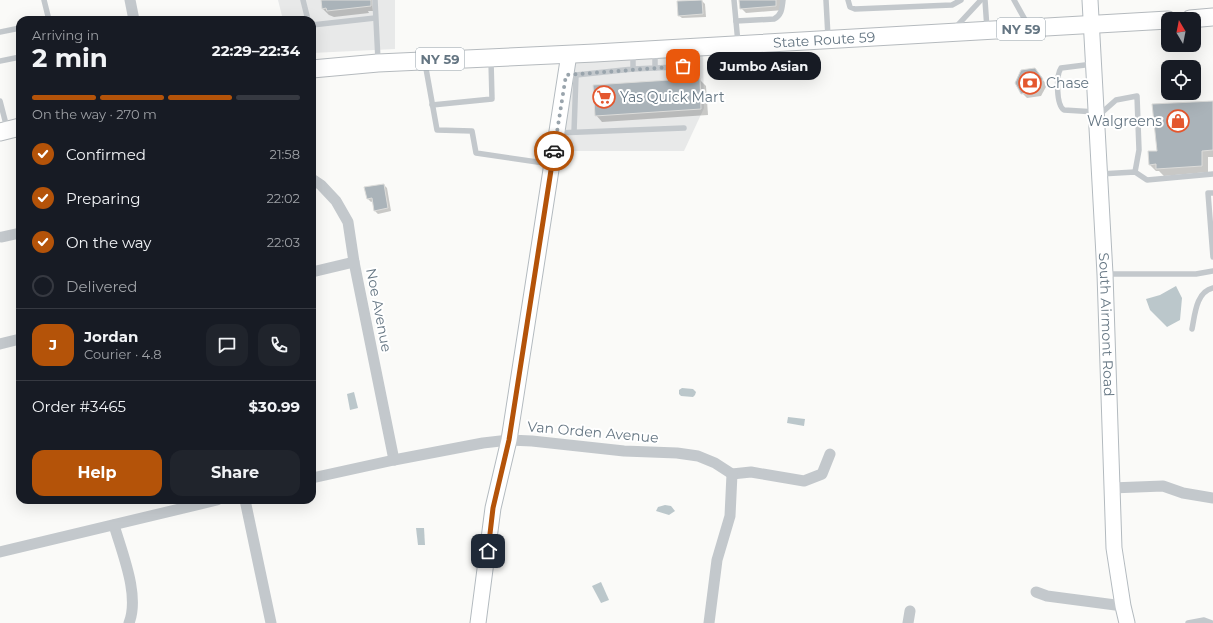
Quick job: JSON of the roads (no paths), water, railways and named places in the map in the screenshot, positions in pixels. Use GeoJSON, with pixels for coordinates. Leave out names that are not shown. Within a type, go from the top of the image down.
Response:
{"type":"FeatureCollection","features":[{"type":"Feature","properties":{"kind":"main road"},"geometry":{"type":"LineString","coordinates":[[1201,19],[1213,18]]}},
{"type":"Feature","properties":{"kind":"main road","name":"State Route 59"},"geometry":{"type":"LineString","coordinates":[[316,69],[424,60],[738,45],[1091,26],[1161,21]]}},
{"type":"Feature","properties":{"kind":"street"},"geometry":{"type":"LineString","coordinates":[[130,0],[133,16]]}},
{"type":"Feature","properties":{"kind":"street","name":"South Airmont Road"},"geometry":{"type":"LineString","coordinates":[[1090,0],[1105,274],[1114,548],[1127,623]]}},
{"type":"Feature","properties":{"kind":"street"},"geometry":{"type":"LineString","coordinates":[[478,623],[493,508],[509,440],[556,133],[571,75],[569,54]]}},
{"type":"Feature","properties":{"kind":"street","name":"Noe Avenue"},"geometry":{"type":"LineString","coordinates":[[316,182],[336,201],[348,222],[354,262],[394,460]]}},
{"type":"Feature","properties":{"kind":"street"},"geometry":{"type":"LineString","coordinates":[[2,237],[16,234]]}},
{"type":"Feature","properties":{"kind":"street"},"geometry":{"type":"LineString","coordinates":[[316,271],[354,262]]}},
{"type":"Feature","properties":{"kind":"street"},"geometry":{"type":"LineString","coordinates":[[0,344],[16,340]]}},
{"type":"Feature","properties":{"kind":"street","name":"Van Orden Avenue"},"geometry":{"type":"LineString","coordinates":[[316,477],[394,460],[483,443],[509,440],[624,451],[677,453],[698,456],[715,463],[732,474]]}},
{"type":"Feature","properties":{"kind":"street"},"geometry":{"type":"LineString","coordinates":[[709,623],[717,560],[730,516],[732,474],[751,472],[804,481],[811,480],[822,474],[830,454]]}},
{"type":"Feature","properties":{"kind":"street"},"geometry":{"type":"LineString","coordinates":[[1111,488],[1163,486],[1183,494],[1213,498]]}},
{"type":"Feature","properties":{"kind":"street"},"geometry":{"type":"LineString","coordinates":[[0,552],[201,504]]}},
{"type":"Feature","properties":{"kind":"street"},"geometry":{"type":"LineString","coordinates":[[247,504],[271,623]]}},
{"type":"Feature","properties":{"kind":"street"},"geometry":{"type":"LineString","coordinates":[[114,526],[133,593],[132,615],[129,623]]}},
{"type":"Feature","properties":{"kind":"street"},"geometry":{"type":"LineString","coordinates":[[1036,592],[1047,596],[1123,606]]}},
{"type":"Feature","properties":{"kind":"street"},"geometry":{"type":"LineString","coordinates":[[908,623],[910,611]]}},
{"type":"Feature","properties":{"kind":"lane"},"geometry":{"type":"LineString","coordinates":[[44,0],[49,16]]}},
{"type":"Feature","properties":{"kind":"lane"},"geometry":{"type":"LineString","coordinates":[[303,0],[307,16]]}},
{"type":"Feature","properties":{"kind":"lane"},"geometry":{"type":"LineString","coordinates":[[375,0],[378,63]]}},
{"type":"Feature","properties":{"kind":"lane"},"geometry":{"type":"LineString","coordinates":[[734,0],[738,45]]}},
{"type":"Feature","properties":{"kind":"lane"},"geometry":{"type":"LineString","coordinates":[[736,21],[774,20],[778,17],[781,11],[783,0]]}},
{"type":"Feature","properties":{"kind":"lane"},"geometry":{"type":"LineString","coordinates":[[826,0],[828,40]]}},
{"type":"Feature","properties":{"kind":"lane"},"geometry":{"type":"LineString","coordinates":[[848,0],[850,7],[855,9],[952,5],[961,0]]}},
{"type":"Feature","properties":{"kind":"lane"},"geometry":{"type":"LineString","coordinates":[[951,33],[980,0]]}},
{"type":"Feature","properties":{"kind":"lane"},"geometry":{"type":"LineString","coordinates":[[985,0],[988,31]]}},
{"type":"Feature","properties":{"kind":"lane"},"geometry":{"type":"LineString","coordinates":[[1014,0],[1030,29]]}},
{"type":"Feature","properties":{"kind":"lane"},"geometry":{"type":"LineString","coordinates":[[316,25],[375,18]]}},
{"type":"Feature","properties":{"kind":"lane"},"geometry":{"type":"LineString","coordinates":[[0,32],[16,29]]}},
{"type":"Feature","properties":{"kind":"lane"},"geometry":{"type":"LineString","coordinates":[[655,49],[655,68]]}},
{"type":"Feature","properties":{"kind":"lane"},"geometry":{"type":"LineString","coordinates":[[633,50],[633,69]]}},
{"type":"Feature","properties":{"kind":"lane"},"geometry":{"type":"LineString","coordinates":[[432,105],[492,98],[491,57]]}},
{"type":"Feature","properties":{"kind":"lane"},"geometry":{"type":"LineString","coordinates":[[0,61],[16,58]]}},
{"type":"Feature","properties":{"kind":"lane"},"geometry":{"type":"LineString","coordinates":[[424,60],[437,130],[472,131],[476,153],[552,164]]}},
{"type":"Feature","properties":{"kind":"lane"},"geometry":{"type":"LineString","coordinates":[[1093,64],[1063,66],[1058,71],[1059,104],[1064,110],[1096,115],[1116,100],[1137,96],[1139,150],[1135,172]]}},
{"type":"Feature","properties":{"kind":"lane"},"geometry":{"type":"LineString","coordinates":[[574,132],[571,75],[633,69],[697,66]]}},
{"type":"Feature","properties":{"kind":"lane"},"geometry":{"type":"LineString","coordinates":[[0,101],[9,130]]}},
{"type":"Feature","properties":{"kind":"lane"},"geometry":{"type":"LineString","coordinates":[[556,133],[684,128]]}},
{"type":"Feature","properties":{"kind":"lane"},"geometry":{"type":"LineString","coordinates":[[1100,174],[1135,172],[1146,180],[1213,174]]}},
{"type":"Feature","properties":{"kind":"lane"},"geometry":{"type":"LineString","coordinates":[[1213,193],[1208,193],[1213,257]]}},
{"type":"Feature","properties":{"kind":"lane"},"geometry":{"type":"LineString","coordinates":[[1105,274],[1196,274],[1213,271]]}},
{"type":"Feature","properties":{"kind":"lane"},"geometry":{"type":"LineString","coordinates":[[1192,329],[1199,298],[1207,289],[1213,288]]}},
{"type":"Feature","properties":{"kind":"lane"},"geometry":{"type":"LineString","coordinates":[[1188,623],[1204,620],[1212,623]]}},
{"type":"Feature","properties":{"kind":"place","name":"Jumbo Asian"},"geometry":{"type":"Point","coordinates":[683,66]}},
{"type":"Feature","properties":{"kind":"place","name":"Chase"},"geometry":{"type":"Point","coordinates":[1030,83]}},
{"type":"Feature","properties":{"kind":"place","name":"Yas Quick Mart"},"geometry":{"type":"Point","coordinates":[604,97]}},
{"type":"Feature","properties":{"kind":"place","name":"Walgreens"},"geometry":{"type":"Point","coordinates":[1178,121]}}]}
